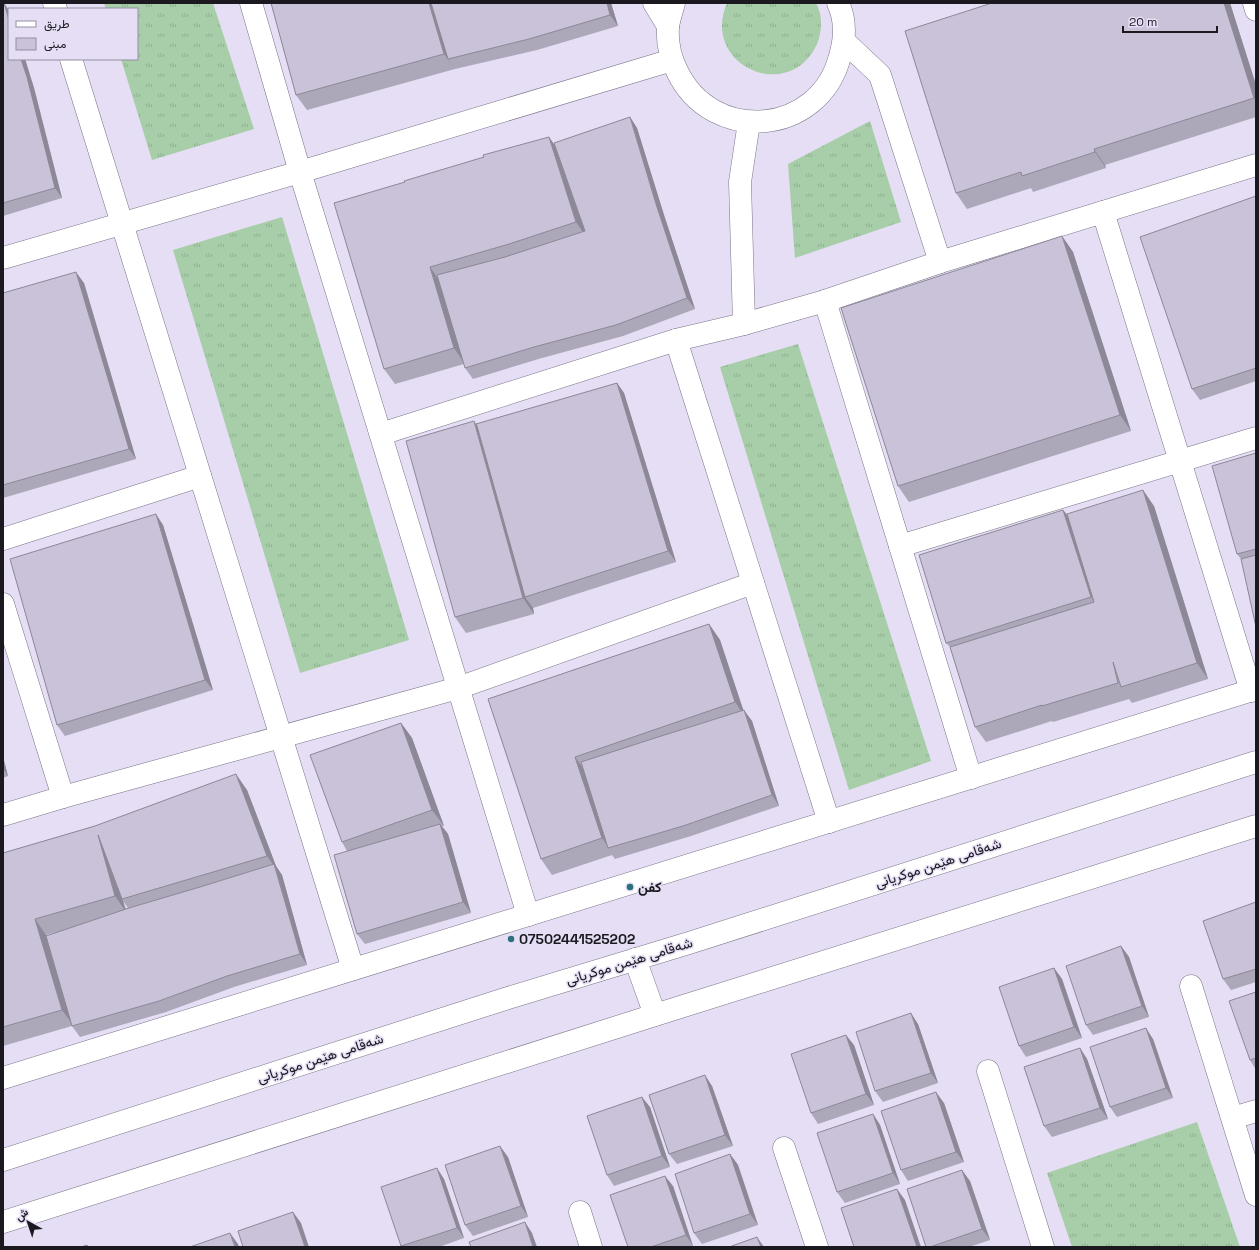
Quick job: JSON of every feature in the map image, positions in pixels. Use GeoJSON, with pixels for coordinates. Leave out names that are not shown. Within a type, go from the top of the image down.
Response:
{"type":"FeatureCollection","features":[{"type":"Feature","properties":{"kind":"street"},"geometry":{"type":"LineString","coordinates":[[251,3],[300,172],[528,915]]}},
{"type":"Feature","properties":{"kind":"street"},"geometry":{"type":"LineString","coordinates":[[654,3],[668,26]]}},
{"type":"Feature","properties":{"kind":"street"},"geometry":{"type":"LineString","coordinates":[[674,3],[668,26],[668,44],[672,60],[683,84],[701,103],[723,116],[749,122],[776,120],[802,110],[823,92],[837,68],[844,41],[844,4]]}},
{"type":"Feature","properties":{"kind":"street"},"geometry":{"type":"LineString","coordinates":[[1254,3],[1256,10]]}},
{"type":"Feature","properties":{"kind":"street"},"geometry":{"type":"LineString","coordinates":[[844,41],[880,75],[940,262]]}},
{"type":"Feature","properties":{"kind":"street"},"geometry":{"type":"LineString","coordinates":[[71,60],[352,969]]}},
{"type":"Feature","properties":{"kind":"street"},"geometry":{"type":"LineString","coordinates":[[3,258],[300,172],[672,60]]}},
{"type":"Feature","properties":{"kind":"street"},"geometry":{"type":"LineString","coordinates":[[744,324],[740,182],[749,122]]}},
{"type":"Feature","properties":{"kind":"street"},"geometry":{"type":"LineString","coordinates":[[381,434],[676,340],[744,324],[825,301],[940,262],[1256,165]]}},
{"type":"Feature","properties":{"kind":"street"},"geometry":{"type":"LineString","coordinates":[[3,1078],[1253,690],[1103,212]]}},
{"type":"Feature","properties":{"kind":"street"},"geometry":{"type":"LineString","coordinates":[[825,301],[971,778]]}},
{"type":"Feature","properties":{"kind":"street"},"geometry":{"type":"LineString","coordinates":[[676,340],[829,822]]}},
{"type":"Feature","properties":{"kind":"street"},"geometry":{"type":"LineString","coordinates":[[900,546],[1256,438]]}},
{"type":"Feature","properties":{"kind":"street"},"geometry":{"type":"LineString","coordinates":[[3,539],[200,476]]}},
{"type":"Feature","properties":{"kind":"street"},"geometry":{"type":"LineString","coordinates":[[3,815],[63,797],[458,688],[753,583]]}},
{"type":"Feature","properties":{"kind":"street"},"geometry":{"type":"LineString","coordinates":[[3,604],[63,797]]}},
{"type":"Feature","properties":{"kind":"street","name":"شەقامی هێمن موکریانی"},"geometry":{"type":"LineString","coordinates":[[3,1160],[501,1000],[1256,762]]}},
{"type":"Feature","properties":{"kind":"street"},"geometry":{"type":"LineString","coordinates":[[3,1222],[1256,826]]}},
{"type":"Feature","properties":{"kind":"street"},"geometry":{"type":"LineString","coordinates":[[635,959],[655,1015]]}},
{"type":"Feature","properties":{"kind":"street"},"geometry":{"type":"LineString","coordinates":[[1191,986],[1256,1195]]}},
{"type":"Feature","properties":{"kind":"street"},"geometry":{"type":"LineString","coordinates":[[988,1071],[1043,1247]]}},
{"type":"Feature","properties":{"kind":"street"},"geometry":{"type":"LineString","coordinates":[[1232,1118],[1256,1111]]}},
{"type":"Feature","properties":{"kind":"street"},"geometry":{"type":"LineString","coordinates":[[784,1148],[817,1247]]}},
{"type":"Feature","properties":{"kind":"street"},"geometry":{"type":"LineString","coordinates":[[580,1212],[591,1247]]}},
{"type":"Feature","properties":{"kind":"green space"},"geometry":{"type":"Polygon","coordinates":[[[104,3],[213,3],[254,129],[152,160],[121,60],[138,60],[138,8],[106,8],[104,3]]]}},
{"type":"Feature","properties":{"kind":"green space"},"geometry":{"type":"Polygon","coordinates":[[[727,3],[816,3],[821,18],[820,34],[817,44],[804,62],[787,72],[769,74],[751,70],[736,59],[726,44],[722,25],[727,3]]]}},
{"type":"Feature","properties":{"kind":"green space"},"geometry":{"type":"Polygon","coordinates":[[[870,121],[901,222],[795,258],[788,164],[870,121]]]}},
{"type":"Feature","properties":{"kind":"green space"},"geometry":{"type":"Polygon","coordinates":[[[282,217],[409,640],[300,673],[173,250],[282,217]]]}},
{"type":"Feature","properties":{"kind":"green space"},"geometry":{"type":"Polygon","coordinates":[[[798,344],[931,761],[849,790],[720,367],[798,344]]]}},
{"type":"Feature","properties":{"kind":"green space"},"geometry":{"type":"Polygon","coordinates":[[[1197,1122],[1240,1247],[1072,1247],[1047,1173],[1197,1122]]]}},
{"type":"Feature","properties":{"kind":"building"},"geometry":{"type":"Polygon","coordinates":[[[4,3],[8,17],[8,60],[21,60],[55,188],[3,203],[4,3]]]}},
{"type":"Feature","properties":{"kind":"building"},"geometry":{"type":"Polygon","coordinates":[[[271,3],[429,3],[444,54],[296,95],[271,3]]]}},
{"type":"Feature","properties":{"kind":"building"},"geometry":{"type":"Polygon","coordinates":[[[431,3],[607,3],[610,15],[529,39],[448,59],[431,3]]]}},
{"type":"Feature","properties":{"kind":"building"},"geometry":{"type":"Polygon","coordinates":[[[992,3],[1224,3],[1254,98],[1094,149],[1095,152],[1022,176],[1021,172],[956,193],[905,31],[992,3]]]}},
{"type":"Feature","properties":{"kind":"building"},"geometry":{"type":"Polygon","coordinates":[[[630,117],[656,204],[687,298],[616,325],[534,347],[465,368],[437,275],[505,257],[585,231],[554,143],[630,117]]]}},
{"type":"Feature","properties":{"kind":"building"},"geometry":{"type":"Polygon","coordinates":[[[549,137],[576,222],[509,244],[430,267],[454,348],[384,369],[334,203],[484,157],[483,155],[549,137]]]}},
{"type":"Feature","properties":{"kind":"building"},"geometry":{"type":"Polygon","coordinates":[[[1256,196],[1256,368],[1192,389],[1140,237],[1256,196]]]}},
{"type":"Feature","properties":{"kind":"building"},"geometry":{"type":"Polygon","coordinates":[[[1062,236],[1120,415],[898,486],[841,308],[1062,236]]]}},
{"type":"Feature","properties":{"kind":"building"},"geometry":{"type":"Polygon","coordinates":[[[76,272],[129,449],[3,485],[3,293],[76,272]]]}},
{"type":"Feature","properties":{"kind":"building"},"geometry":{"type":"Polygon","coordinates":[[[617,383],[668,551],[525,597],[476,424],[617,383]]]}},
{"type":"Feature","properties":{"kind":"building"},"geometry":{"type":"Polygon","coordinates":[[[474,421],[523,598],[455,617],[406,441],[474,421]]]}},
{"type":"Feature","properties":{"kind":"building"},"geometry":{"type":"Polygon","coordinates":[[[1256,453],[1256,549],[1237,554],[1212,466],[1256,453]]]}},
{"type":"Feature","properties":{"kind":"building"},"geometry":{"type":"Polygon","coordinates":[[[1143,490],[1197,663],[1121,687],[1113,662],[1118,683],[1042,705],[975,727],[950,647],[1094,602],[1067,514],[1143,490]]]}},
{"type":"Feature","properties":{"kind":"building"},"geometry":{"type":"Polygon","coordinates":[[[1063,510],[1091,597],[946,643],[919,555],[1063,510]]]}},
{"type":"Feature","properties":{"kind":"building"},"geometry":{"type":"Polygon","coordinates":[[[156,514],[205,680],[57,725],[10,559],[156,514]]]}},
{"type":"Feature","properties":{"kind":"building"},"geometry":{"type":"Polygon","coordinates":[[[1256,555],[1256,627],[1241,559],[1256,555]]]}},
{"type":"Feature","properties":{"kind":"building"},"geometry":{"type":"Polygon","coordinates":[[[709,624],[735,702],[575,757],[602,838],[541,859],[488,699],[709,624]]]}},
{"type":"Feature","properties":{"kind":"building"},"geometry":{"type":"Polygon","coordinates":[[[744,710],[772,795],[683,826],[608,848],[581,762],[744,710]]]}},
{"type":"Feature","properties":{"kind":"building"},"geometry":{"type":"Polygon","coordinates":[[[401,723],[432,810],[342,842],[310,755],[401,723]]]}},
{"type":"Feature","properties":{"kind":"building"},"geometry":{"type":"Polygon","coordinates":[[[236,774],[267,856],[122,899],[98,835],[115,896],[35,919],[62,1010],[3,1027],[3,853],[95,826],[236,774]]]}},
{"type":"Feature","properties":{"kind":"building"},"geometry":{"type":"Polygon","coordinates":[[[440,824],[463,902],[357,934],[334,855],[440,824]]]}},
{"type":"Feature","properties":{"kind":"building"},"geometry":{"type":"Polygon","coordinates":[[[274,864],[300,954],[227,976],[159,1001],[72,1026],[46,936],[129,908],[274,864]]]}},
{"type":"Feature","properties":{"kind":"building"},"geometry":{"type":"Polygon","coordinates":[[[1256,902],[1256,969],[1223,979],[1203,921],[1256,902]]]}},
{"type":"Feature","properties":{"kind":"building"},"geometry":{"type":"Polygon","coordinates":[[[1121,946],[1142,1006],[1086,1025],[1066,966],[1121,946]]]}},
{"type":"Feature","properties":{"kind":"building"},"geometry":{"type":"Polygon","coordinates":[[[1054,968],[1074,1027],[1019,1046],[999,987],[1054,968]]]}},
{"type":"Feature","properties":{"kind":"building"},"geometry":{"type":"Polygon","coordinates":[[[1256,992],[1256,1058],[1250,1060],[1229,1001],[1256,992]]]}},
{"type":"Feature","properties":{"kind":"building"},"geometry":{"type":"Polygon","coordinates":[[[911,1013],[931,1073],[875,1091],[856,1032],[911,1013]]]}},
{"type":"Feature","properties":{"kind":"building"},"geometry":{"type":"Polygon","coordinates":[[[1146,1028],[1166,1088],[1110,1107],[1090,1047],[1146,1028]]]}},
{"type":"Feature","properties":{"kind":"building"},"geometry":{"type":"Polygon","coordinates":[[[846,1035],[866,1094],[811,1113],[791,1054],[846,1035]]]}},
{"type":"Feature","properties":{"kind":"building"},"geometry":{"type":"Polygon","coordinates":[[[1080,1048],[1100,1108],[1044,1126],[1024,1067],[1080,1048]]]}},
{"type":"Feature","properties":{"kind":"building"},"geometry":{"type":"Polygon","coordinates":[[[705,1075],[725,1135],[669,1154],[649,1095],[705,1075]]]}},
{"type":"Feature","properties":{"kind":"building"},"geometry":{"type":"Polygon","coordinates":[[[936,1092],[956,1152],[901,1170],[881,1111],[936,1092]]]}},
{"type":"Feature","properties":{"kind":"building"},"geometry":{"type":"Polygon","coordinates":[[[642,1097],[662,1156],[607,1175],[587,1116],[642,1097]]]}},
{"type":"Feature","properties":{"kind":"building"},"geometry":{"type":"Polygon","coordinates":[[[873,1114],[893,1173],[837,1192],[817,1133],[873,1114]]]}},
{"type":"Feature","properties":{"kind":"building"},"geometry":{"type":"Polygon","coordinates":[[[500,1146],[521,1206],[465,1225],[445,1165],[500,1146]]]}},
{"type":"Feature","properties":{"kind":"building"},"geometry":{"type":"Polygon","coordinates":[[[730,1154],[750,1214],[694,1233],[675,1174],[730,1154]]]}},
{"type":"Feature","properties":{"kind":"building"},"geometry":{"type":"Polygon","coordinates":[[[437,1168],[457,1228],[401,1246],[381,1187],[437,1168]]]}},
{"type":"Feature","properties":{"kind":"building"},"geometry":{"type":"Polygon","coordinates":[[[962,1170],[982,1229],[930,1247],[926,1247],[907,1189],[962,1170]]]}},
{"type":"Feature","properties":{"kind":"building"},"geometry":{"type":"Polygon","coordinates":[[[665,1176],[686,1235],[651,1247],[628,1247],[610,1195],[665,1176]]]}},
{"type":"Feature","properties":{"kind":"building"},"geometry":{"type":"Polygon","coordinates":[[[897,1189],[917,1247],[854,1247],[841,1208],[897,1189]]]}},
{"type":"Feature","properties":{"kind":"building"},"geometry":{"type":"Polygon","coordinates":[[[293,1212],[305,1247],[243,1247],[238,1231],[293,1212]]]}},
{"type":"Feature","properties":{"kind":"building"},"geometry":{"type":"Polygon","coordinates":[[[525,1222],[533,1247],[471,1247],[469,1242],[525,1222]]]}},
{"type":"Feature","properties":{"kind":"building"},"geometry":{"type":"Polygon","coordinates":[[[230,1233],[235,1247],[190,1247],[230,1233]]]}},
{"type":"Feature","properties":{"kind":"building"},"geometry":{"type":"Polygon","coordinates":[[[757,1237],[761,1247],[729,1247],[757,1237]]]}},
{"type":"Feature","properties":{"kind":"place","name":"كفن"},"geometry":{"type":"Point","coordinates":[630,887]}},
{"type":"Feature","properties":{"kind":"place","name":"07502441525202"},"geometry":{"type":"Point","coordinates":[511,939]}}]}
